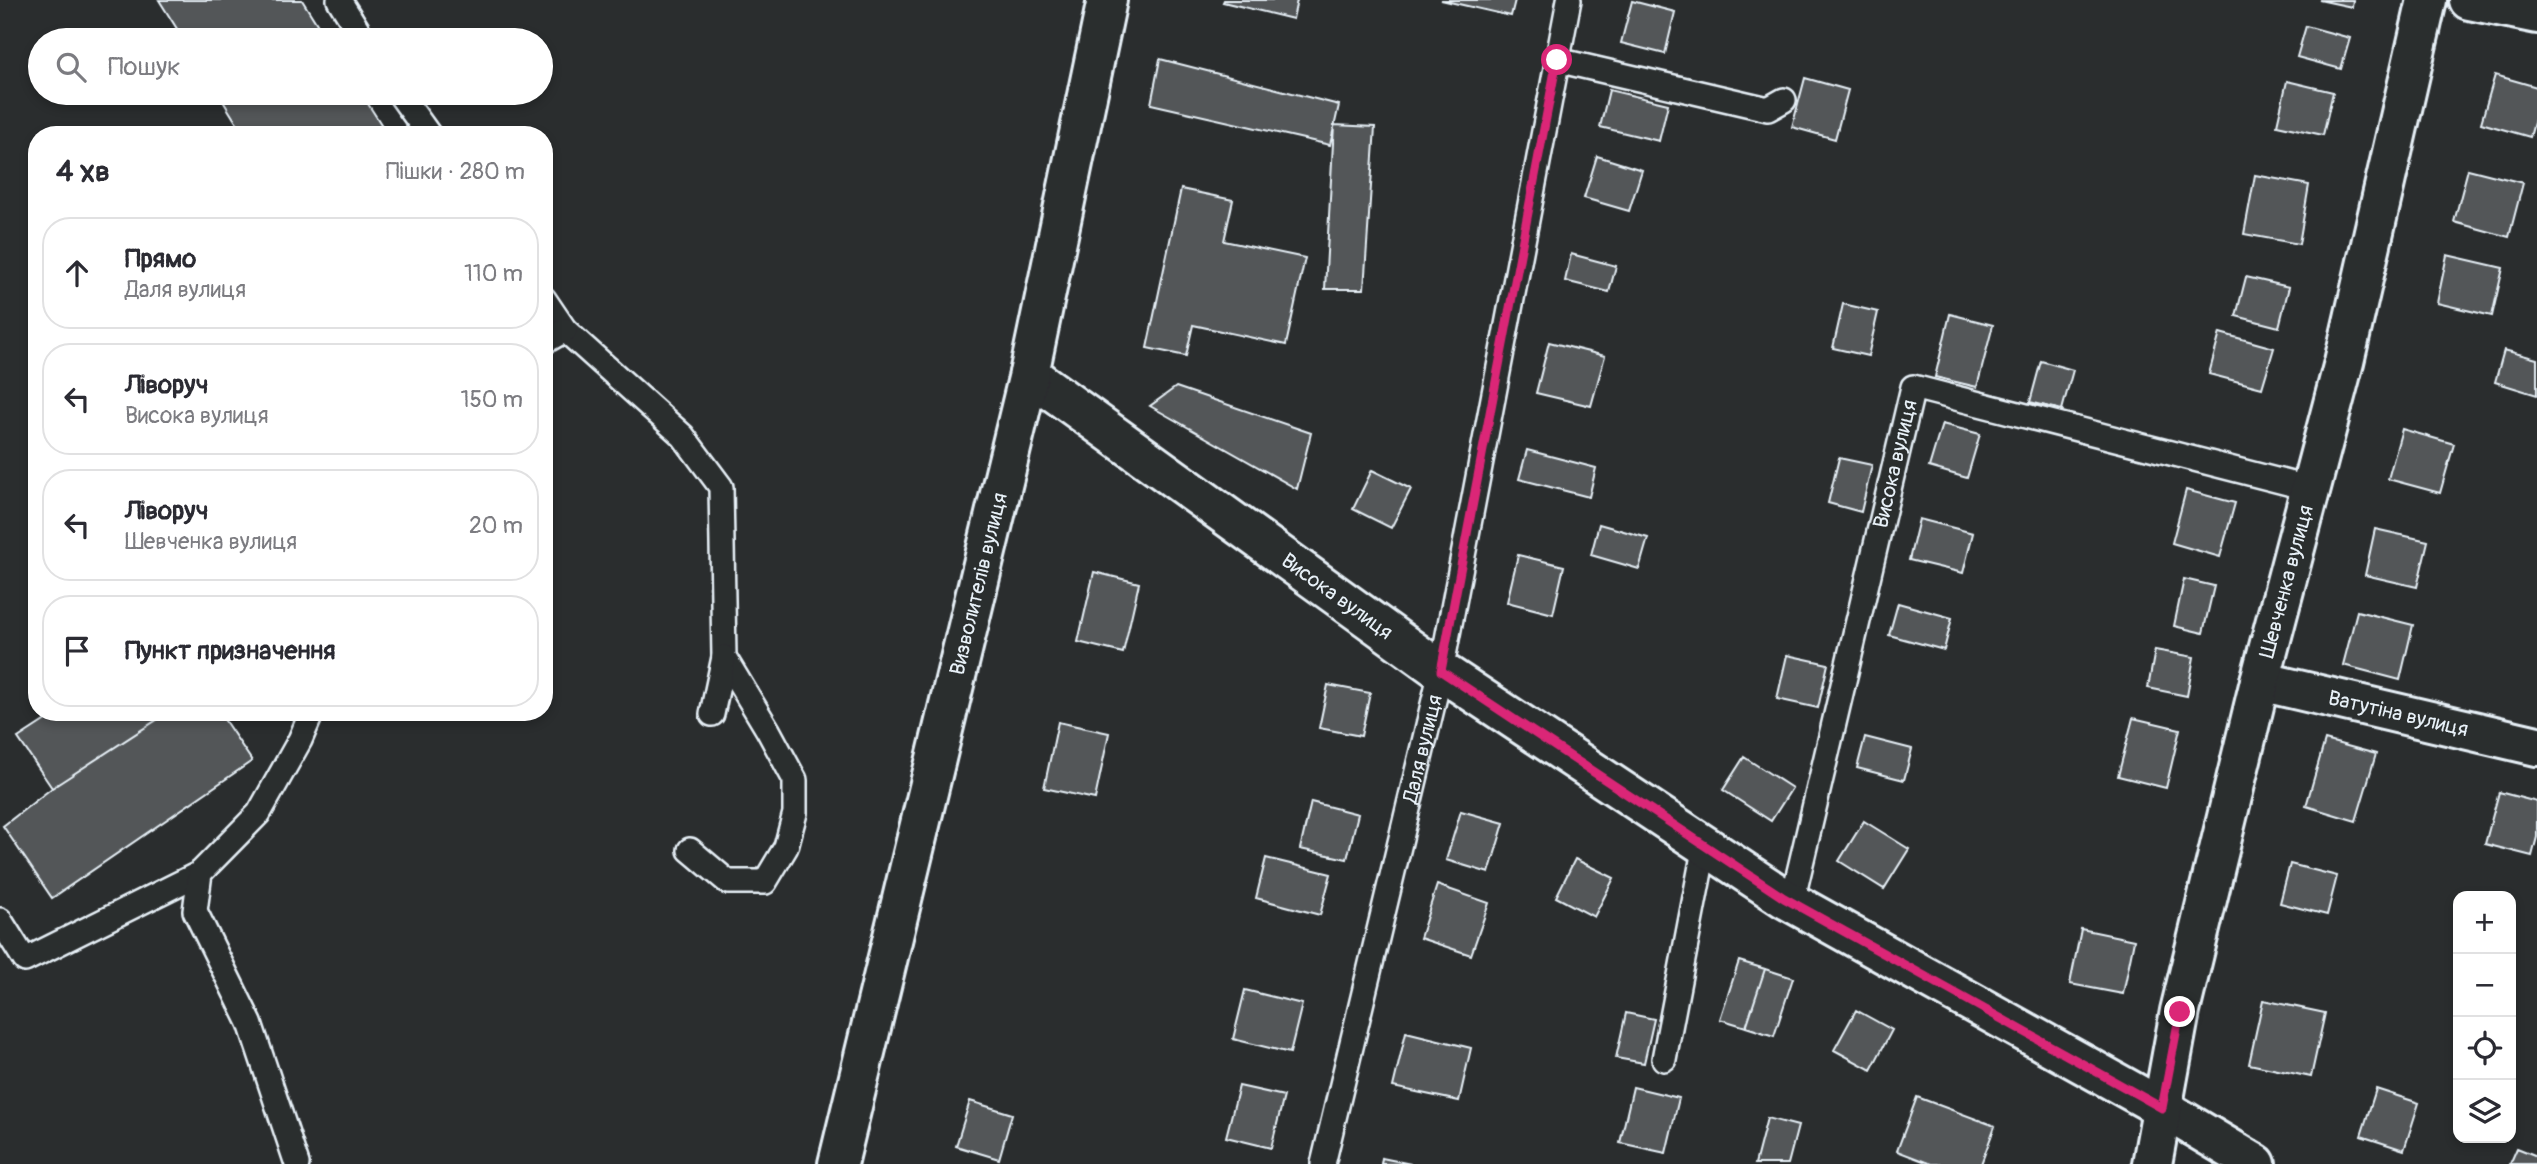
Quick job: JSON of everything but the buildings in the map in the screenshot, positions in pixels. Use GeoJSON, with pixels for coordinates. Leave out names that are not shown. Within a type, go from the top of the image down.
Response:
{"type":"FeatureCollection","features":[{"type":"Feature","properties":{"kind":"street","name":"Визволителів вулиця"},"geometry":{"type":"LineString","coordinates":[[838,1164],[1029,373],[1107,0]]}},
{"type":"Feature","properties":{"kind":"street","name":"Шевченка вулиця"},"geometry":{"type":"LineString","coordinates":[[2152,1164],[2180,1012],[2260,681],[2344,362],[2427,0]]}},
{"type":"Feature","properties":{"kind":"street"},"geometry":{"type":"LineString","coordinates":[[2469,0],[2537,14]]}},
{"type":"Feature","properties":{"kind":"street","name":"Висока вулиця"},"geometry":{"type":"LineString","coordinates":[[1029,373],[1441,671],[1792,902],[2162,1108],[2256,1164]]}},
{"type":"Feature","properties":{"kind":"street","name":"Ватутіна вулиця"},"geometry":{"type":"LineString","coordinates":[[2260,681],[2537,746]]}},
{"type":"Feature","properties":{"kind":"lane"},"geometry":{"type":"LineString","coordinates":[[339,0],[356,28]]}},
{"type":"Feature","properties":{"kind":"lane","name":"Даля вулиця"},"geometry":{"type":"LineString","coordinates":[[1323,1164],[1441,671],[1569,0]]}},
{"type":"Feature","properties":{"kind":"lane"},"geometry":{"type":"LineString","coordinates":[[1557,60],[1768,109],[1784,100]]}},
{"type":"Feature","properties":{"kind":"lane"},"geometry":{"type":"LineString","coordinates":[[408,105],[423,126]]}},
{"type":"Feature","properties":{"kind":"lane"},"geometry":{"type":"LineString","coordinates":[[553,312],[565,330],[683,436],[721,487],[724,657],[712,714]]}},
{"type":"Feature","properties":{"kind":"lane"},"geometry":{"type":"LineString","coordinates":[[553,337],[565,330]]}},
{"type":"Feature","properties":{"kind":"lane","name":"Висока вулиця"},"geometry":{"type":"LineString","coordinates":[[1792,902],[1913,387],[2311,489]]}},
{"type":"Feature","properties":{"kind":"lane"},"geometry":{"type":"LineString","coordinates":[[691,850],[728,882],[765,882],[786,847],[795,813],[795,780],[724,657]]}},
{"type":"Feature","properties":{"kind":"lane"},"geometry":{"type":"LineString","coordinates":[[0,920],[25,960],[200,873],[259,813],[308,721]]}},
{"type":"Feature","properties":{"kind":"lane"},"geometry":{"type":"LineString","coordinates":[[1664,1059],[1705,845]]}},
{"type":"Feature","properties":{"kind":"lane"},"geometry":{"type":"LineString","coordinates":[[200,873],[195,911],[250,1023],[297,1164]]}},
{"type":"Feature","properties":{"kind":"route"},"geometry":{"type":"LineString","coordinates":[[1557,60],[1441,671],[1784,898],[2162,1108],[2180,1012]]}}]}
